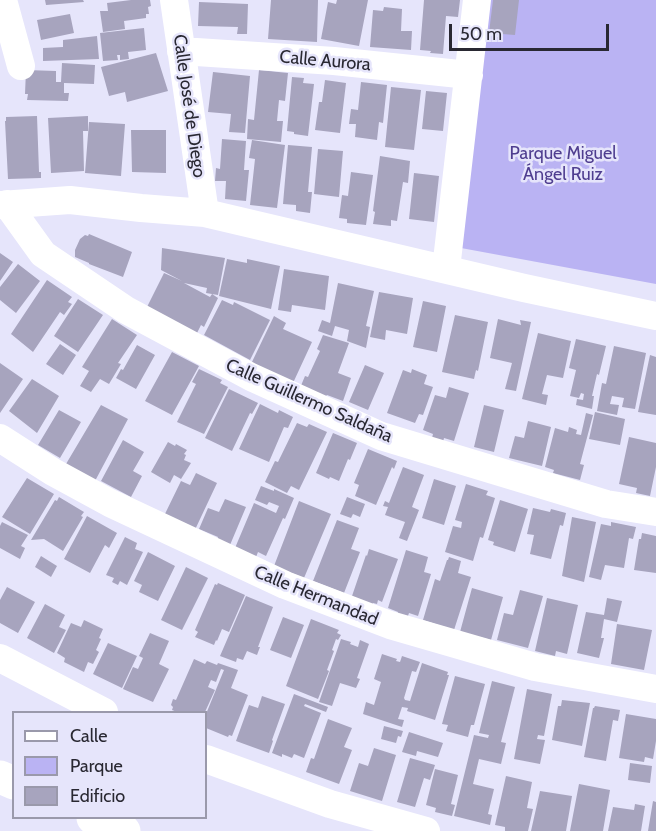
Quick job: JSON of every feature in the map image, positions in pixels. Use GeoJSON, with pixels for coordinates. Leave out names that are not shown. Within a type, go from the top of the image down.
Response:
{"type":"FeatureCollection","features":[{"type":"Feature","properties":{"kind":"highway"},"geometry":{"type":"LineString","coordinates":[[95,819],[124,831]]}},
{"type":"Feature","properties":{"kind":"street"},"geometry":{"type":"LineString","coordinates":[[3,0],[21,66]]}},
{"type":"Feature","properties":{"kind":"street","name":"Calle José de Diego"},"geometry":{"type":"LineString","coordinates":[[174,0],[205,213]]}},
{"type":"Feature","properties":{"kind":"street"},"geometry":{"type":"LineString","coordinates":[[446,269],[477,0]]}},
{"type":"Feature","properties":{"kind":"street","name":"Calle Aurora"},"geometry":{"type":"LineString","coordinates":[[181,51],[334,61],[469,75]]}},
{"type":"Feature","properties":{"kind":"street"},"geometry":{"type":"LineString","coordinates":[[3,204],[70,200],[205,213],[524,288],[656,316]]}},
{"type":"Feature","properties":{"kind":"street","name":"Calle Guillermo Saldaña"},"geometry":{"type":"LineString","coordinates":[[3,204],[43,254],[126,310],[251,377],[381,436],[606,504],[656,512]]}},
{"type":"Feature","properties":{"kind":"street","name":"Calle Hermandad"},"geometry":{"type":"LineString","coordinates":[[0,438],[52,472],[110,503],[285,585],[390,625],[535,667],[656,689]]}},
{"type":"Feature","properties":{"kind":"street"},"geometry":{"type":"LineString","coordinates":[[0,658],[102,711]]}},
{"type":"Feature","properties":{"kind":"street"},"geometry":{"type":"LineString","coordinates":[[207,759],[330,804],[426,831]]}},
{"type":"Feature","properties":{"kind":"green space","name":"Parque Miguel Ángel Ruiz"},"geometry":{"type":"Polygon","coordinates":[[[488,0],[656,0],[656,284],[461,248],[488,0]]]}},
{"type":"Feature","properties":{"kind":"building"},"geometry":{"type":"Polygon","coordinates":[[[45,0],[83,0],[84,2],[46,5],[45,0]]]}},
{"type":"Feature","properties":{"kind":"building"},"geometry":{"type":"Polygon","coordinates":[[[150,0],[151,6],[148,7],[149,14],[146,14],[146,18],[124,21],[125,29],[103,32],[100,11],[108,11],[107,3],[150,0]]]}},
{"type":"Feature","properties":{"kind":"building"},"geometry":{"type":"Polygon","coordinates":[[[271,0],[318,0],[317,42],[268,39],[271,0]]]}},
{"type":"Feature","properties":{"kind":"building"},"geometry":{"type":"Polygon","coordinates":[[[337,0],[368,0],[359,46],[321,39],[328,2],[336,4],[337,0]]]}},
{"type":"Feature","properties":{"kind":"building"},"geometry":{"type":"Polygon","coordinates":[[[424,0],[460,0],[458,17],[446,16],[443,54],[420,50],[424,0]]]}},
{"type":"Feature","properties":{"kind":"building"},"geometry":{"type":"Polygon","coordinates":[[[493,0],[519,0],[515,35],[489,33],[493,0]]]}},
{"type":"Feature","properties":{"kind":"building"},"geometry":{"type":"Polygon","coordinates":[[[199,2],[248,4],[247,34],[237,34],[238,27],[198,26],[199,2]]]}},
{"type":"Feature","properties":{"kind":"building"},"geometry":{"type":"Polygon","coordinates":[[[384,7],[402,9],[401,31],[412,31],[411,50],[370,47],[373,10],[383,11],[384,7]]]}},
{"type":"Feature","properties":{"kind":"building"},"geometry":{"type":"Polygon","coordinates":[[[70,14],[74,33],[41,40],[37,20],[70,14]]]}},
{"type":"Feature","properties":{"kind":"building"},"geometry":{"type":"Polygon","coordinates":[[[144,28],[146,50],[128,52],[129,59],[120,60],[120,55],[117,55],[118,60],[103,61],[100,33],[144,28]]]}},
{"type":"Feature","properties":{"kind":"building"},"geometry":{"type":"Polygon","coordinates":[[[97,36],[99,59],[43,61],[43,48],[63,47],[63,40],[97,36]]]}},
{"type":"Feature","properties":{"kind":"building"},"geometry":{"type":"Polygon","coordinates":[[[156,53],[168,91],[127,102],[125,92],[109,96],[101,67],[156,53]]]}},
{"type":"Feature","properties":{"kind":"building"},"geometry":{"type":"Polygon","coordinates":[[[62,63],[95,65],[94,84],[64,83],[64,93],[69,93],[68,101],[27,100],[26,70],[56,71],[56,82],[61,82],[62,63]]]}},
{"type":"Feature","properties":{"kind":"building"},"geometry":{"type":"Polygon","coordinates":[[[259,70],[288,73],[285,101],[279,100],[277,121],[283,121],[281,142],[247,139],[248,119],[254,120],[259,70]]]}},
{"type":"Feature","properties":{"kind":"building"},"geometry":{"type":"Polygon","coordinates":[[[213,72],[250,76],[245,133],[229,132],[231,114],[208,112],[213,72]]]}},
{"type":"Feature","properties":{"kind":"building"},"geometry":{"type":"Polygon","coordinates":[[[292,77],[304,78],[303,83],[314,84],[308,136],[287,131],[292,77]]]}},
{"type":"Feature","properties":{"kind":"building"},"geometry":{"type":"Polygon","coordinates":[[[325,80],[346,83],[340,133],[315,130],[325,80]]]}},
{"type":"Feature","properties":{"kind":"building"},"geometry":{"type":"Polygon","coordinates":[[[361,82],[387,85],[383,123],[379,122],[377,140],[355,137],[356,124],[349,124],[351,109],[358,110],[361,82]]]}},
{"type":"Feature","properties":{"kind":"building"},"geometry":{"type":"Polygon","coordinates":[[[391,87],[421,90],[414,150],[385,147],[391,87]]]}},
{"type":"Feature","properties":{"kind":"building"},"geometry":{"type":"Polygon","coordinates":[[[426,91],[447,93],[443,131],[422,129],[426,91]]]}},
{"type":"Feature","properties":{"kind":"building"},"geometry":{"type":"Polygon","coordinates":[[[37,116],[41,178],[8,179],[6,117],[37,116]]]}},
{"type":"Feature","properties":{"kind":"building"},"geometry":{"type":"Polygon","coordinates":[[[88,116],[88,131],[83,131],[84,171],[51,173],[48,118],[88,116]]]}},
{"type":"Feature","properties":{"kind":"building"},"geometry":{"type":"Polygon","coordinates":[[[89,122],[125,124],[121,176],[85,173],[89,122]]]}},
{"type":"Feature","properties":{"kind":"building"},"geometry":{"type":"Polygon","coordinates":[[[131,130],[166,130],[166,173],[132,172],[131,130]]]}},
{"type":"Feature","properties":{"kind":"building"},"geometry":{"type":"Polygon","coordinates":[[[222,139],[246,141],[244,170],[249,170],[246,201],[225,199],[226,181],[215,181],[216,168],[220,169],[222,139]]]}},
{"type":"Feature","properties":{"kind":"building"},"geometry":{"type":"Polygon","coordinates":[[[252,140],[285,145],[277,208],[250,205],[255,159],[249,158],[252,140]]]}},
{"type":"Feature","properties":{"kind":"building"},"geometry":{"type":"Polygon","coordinates":[[[288,145],[312,147],[308,192],[312,192],[310,213],[296,211],[296,205],[283,204],[288,145]]]}},
{"type":"Feature","properties":{"kind":"building"},"geometry":{"type":"Polygon","coordinates":[[[318,149],[343,151],[339,197],[314,194],[318,149]]]}},
{"type":"Feature","properties":{"kind":"building"},"geometry":{"type":"Polygon","coordinates":[[[380,156],[410,161],[408,183],[403,182],[397,221],[391,220],[391,226],[373,224],[380,156]]]}},
{"type":"Feature","properties":{"kind":"building"},"geometry":{"type":"Polygon","coordinates":[[[351,172],[373,175],[366,225],[347,223],[347,219],[339,218],[342,195],[348,196],[351,172]]]}},
{"type":"Feature","properties":{"kind":"building"},"geometry":{"type":"Polygon","coordinates":[[[414,173],[439,176],[434,222],[409,219],[414,173]]]}},
{"type":"Feature","properties":{"kind":"building"},"geometry":{"type":"Polygon","coordinates":[[[89,234],[132,252],[123,277],[75,257],[75,250],[80,239],[89,234]]]}},
{"type":"Feature","properties":{"kind":"building"},"geometry":{"type":"Polygon","coordinates":[[[162,248],[225,258],[218,295],[212,294],[218,298],[204,327],[201,325],[196,335],[147,307],[164,273],[182,281],[161,270],[162,248]],[[184,283],[210,297],[212,294],[206,293],[207,288],[184,283]]]}},
{"type":"Feature","properties":{"kind":"building"},"geometry":{"type":"Polygon","coordinates":[[[0,253],[13,262],[0,281],[0,253]]]}},
{"type":"Feature","properties":{"kind":"building"},"geometry":{"type":"Polygon","coordinates":[[[227,259],[247,263],[247,259],[280,266],[271,309],[219,296],[227,259]]]}},
{"type":"Feature","properties":{"kind":"building"},"geometry":{"type":"Polygon","coordinates":[[[18,264],[40,281],[16,313],[0,300],[0,287],[18,264]]]}},
{"type":"Feature","properties":{"kind":"building"},"geometry":{"type":"Polygon","coordinates":[[[284,269],[329,276],[325,310],[292,305],[291,312],[278,310],[284,269]]]}},
{"type":"Feature","properties":{"kind":"building"},"geometry":{"type":"Polygon","coordinates":[[[47,280],[72,297],[68,302],[72,304],[64,315],[60,312],[33,352],[11,334],[47,280]]]}},
{"type":"Feature","properties":{"kind":"building"},"geometry":{"type":"Polygon","coordinates":[[[338,283],[374,291],[366,326],[370,327],[366,348],[347,341],[349,330],[335,326],[332,336],[318,331],[322,320],[330,323],[338,283]]]}},
{"type":"Feature","properties":{"kind":"building"},"geometry":{"type":"Polygon","coordinates":[[[379,292],[413,298],[407,334],[386,330],[385,340],[370,337],[379,292]]]}},
{"type":"Feature","properties":{"kind":"building"},"geometry":{"type":"Polygon","coordinates":[[[78,299],[103,315],[78,352],[54,336],[78,299]]]}},
{"type":"Feature","properties":{"kind":"building"},"geometry":{"type":"Polygon","coordinates":[[[222,300],[233,305],[234,302],[270,320],[250,360],[204,335],[222,300]]]}},
{"type":"Feature","properties":{"kind":"building"},"geometry":{"type":"Polygon","coordinates":[[[423,301],[446,306],[437,352],[413,347],[423,301]]]}},
{"type":"Feature","properties":{"kind":"building"},"geometry":{"type":"Polygon","coordinates":[[[455,315],[488,322],[478,371],[476,370],[474,379],[442,372],[455,315]]]}},
{"type":"Feature","properties":{"kind":"building"},"geometry":{"type":"Polygon","coordinates":[[[274,316],[286,323],[283,329],[312,342],[293,383],[251,364],[274,316]]]}},
{"type":"Feature","properties":{"kind":"building"},"geometry":{"type":"Polygon","coordinates":[[[112,319],[137,335],[118,363],[121,364],[109,384],[100,379],[91,392],[80,386],[89,371],[82,367],[112,319]]]}},
{"type":"Feature","properties":{"kind":"building"},"geometry":{"type":"Polygon","coordinates":[[[498,319],[521,325],[520,320],[531,322],[516,391],[505,389],[512,363],[490,358],[498,319]]]}},
{"type":"Feature","properties":{"kind":"building"},"geometry":{"type":"Polygon","coordinates":[[[538,333],[571,341],[563,378],[547,375],[542,394],[548,395],[546,405],[522,399],[538,333]]]}},
{"type":"Feature","properties":{"kind":"building"},"geometry":{"type":"Polygon","coordinates":[[[323,335],[349,343],[338,373],[351,378],[343,401],[300,388],[305,376],[308,377],[320,351],[317,349],[323,335]]]}},
{"type":"Feature","properties":{"kind":"building"},"geometry":{"type":"Polygon","coordinates":[[[576,339],[606,346],[592,396],[594,396],[592,409],[576,405],[577,399],[583,400],[584,394],[581,393],[579,398],[570,396],[576,370],[569,368],[576,339]]]}},
{"type":"Feature","properties":{"kind":"building"},"geometry":{"type":"Polygon","coordinates":[[[60,344],[76,355],[63,375],[46,364],[60,344]]]}},
{"type":"Feature","properties":{"kind":"building"},"geometry":{"type":"Polygon","coordinates":[[[137,345],[155,355],[136,389],[116,378],[137,345]]]}},
{"type":"Feature","properties":{"kind":"building"},"geometry":{"type":"Polygon","coordinates":[[[614,346],[646,353],[635,409],[622,407],[624,398],[612,396],[610,404],[619,405],[617,415],[597,411],[602,383],[606,384],[614,346]]]}},
{"type":"Feature","properties":{"kind":"building"},"geometry":{"type":"Polygon","coordinates":[[[172,352],[199,366],[172,415],[145,401],[172,352]]]}},
{"type":"Feature","properties":{"kind":"building"},"geometry":{"type":"Polygon","coordinates":[[[650,355],[656,357],[656,415],[638,412],[650,355]]]}},
{"type":"Feature","properties":{"kind":"building"},"geometry":{"type":"Polygon","coordinates":[[[0,363],[23,379],[0,413],[0,363]]]}},
{"type":"Feature","properties":{"kind":"building"},"geometry":{"type":"Polygon","coordinates":[[[365,365],[384,373],[368,410],[349,402],[365,365]]]}},
{"type":"Feature","properties":{"kind":"building"},"geometry":{"type":"Polygon","coordinates":[[[199,369],[222,380],[220,383],[228,387],[204,434],[177,422],[196,384],[192,382],[199,369]]]}},
{"type":"Feature","properties":{"kind":"building"},"geometry":{"type":"Polygon","coordinates":[[[412,369],[427,375],[424,384],[433,387],[423,415],[419,414],[415,423],[387,413],[403,370],[411,373],[412,369]]]}},
{"type":"Feature","properties":{"kind":"building"},"geometry":{"type":"Polygon","coordinates":[[[32,379],[59,396],[37,433],[9,411],[32,379]]]}},
{"type":"Feature","properties":{"kind":"building"},"geometry":{"type":"Polygon","coordinates":[[[449,387],[469,393],[454,441],[444,438],[443,442],[432,438],[433,434],[423,430],[435,395],[446,398],[449,387]]]}},
{"type":"Feature","properties":{"kind":"building"},"geometry":{"type":"Polygon","coordinates":[[[229,389],[258,403],[252,414],[250,413],[232,451],[205,438],[229,389]]]}},
{"type":"Feature","properties":{"kind":"building"},"geometry":{"type":"Polygon","coordinates":[[[260,404],[293,417],[288,428],[284,427],[269,462],[239,449],[260,404]]]}},
{"type":"Feature","properties":{"kind":"building"},"geometry":{"type":"Polygon","coordinates":[[[101,405],[128,419],[95,481],[66,464],[101,405]]]}},
{"type":"Feature","properties":{"kind":"building"},"geometry":{"type":"Polygon","coordinates":[[[484,405],[504,410],[494,452],[474,447],[484,405]]]}},
{"type":"Feature","properties":{"kind":"building"},"geometry":{"type":"Polygon","coordinates":[[[59,410],[81,422],[60,458],[38,445],[59,410]]]}},
{"type":"Feature","properties":{"kind":"building"},"geometry":{"type":"Polygon","coordinates":[[[595,412],[625,419],[620,445],[589,439],[595,412]]]}},
{"type":"Feature","properties":{"kind":"building"},"geometry":{"type":"Polygon","coordinates":[[[586,413],[593,415],[580,464],[584,465],[580,480],[553,473],[554,470],[545,467],[555,428],[568,432],[569,427],[577,430],[576,434],[581,435],[586,413]]]}},
{"type":"Feature","properties":{"kind":"building"},"geometry":{"type":"Polygon","coordinates":[[[528,421],[551,427],[542,466],[509,458],[515,436],[524,438],[528,421]]]}},
{"type":"Feature","properties":{"kind":"building"},"geometry":{"type":"Polygon","coordinates":[[[297,423],[307,427],[309,424],[327,432],[299,490],[291,486],[287,493],[265,482],[275,461],[278,462],[297,423]]]}},
{"type":"Feature","properties":{"kind":"building"},"geometry":{"type":"Polygon","coordinates":[[[333,433],[357,443],[339,481],[316,473],[333,433]]]}},
{"type":"Feature","properties":{"kind":"building"},"geometry":{"type":"Polygon","coordinates":[[[629,437],[656,443],[656,467],[650,496],[636,493],[637,488],[619,484],[629,437]]]}},
{"type":"Feature","properties":{"kind":"building"},"geometry":{"type":"Polygon","coordinates":[[[123,440],[144,452],[133,471],[142,476],[131,497],[101,481],[123,440]]]}},
{"type":"Feature","properties":{"kind":"building"},"geometry":{"type":"Polygon","coordinates":[[[168,442],[187,450],[184,460],[191,463],[181,479],[174,475],[170,483],[151,472],[168,442]]]}},
{"type":"Feature","properties":{"kind":"building"},"geometry":{"type":"Polygon","coordinates":[[[368,449],[397,461],[394,469],[392,467],[376,505],[355,496],[359,485],[354,483],[368,449]]]}},
{"type":"Feature","properties":{"kind":"building"},"geometry":{"type":"Polygon","coordinates":[[[403,467],[424,475],[412,507],[419,510],[407,541],[399,538],[405,522],[385,515],[388,507],[383,506],[385,501],[389,503],[403,467]]]}},
{"type":"Feature","properties":{"kind":"building"},"geometry":{"type":"Polygon","coordinates":[[[196,473],[217,483],[193,534],[162,520],[181,481],[190,485],[196,473]]]}},
{"type":"Feature","properties":{"kind":"building"},"geometry":{"type":"Polygon","coordinates":[[[27,478],[54,494],[30,534],[2,517],[27,478]]]}},
{"type":"Feature","properties":{"kind":"building"},"geometry":{"type":"Polygon","coordinates":[[[434,479],[456,486],[444,525],[422,518],[434,479]]]}},
{"type":"Feature","properties":{"kind":"building"},"geometry":{"type":"Polygon","coordinates":[[[466,484],[488,491],[486,495],[495,498],[483,538],[480,537],[473,561],[445,552],[453,526],[461,528],[462,522],[455,520],[466,484]]]}},
{"type":"Feature","properties":{"kind":"building"},"geometry":{"type":"Polygon","coordinates":[[[261,486],[294,498],[266,556],[258,552],[256,557],[235,548],[254,503],[276,513],[279,506],[269,502],[267,505],[255,500],[261,486]]]}},
{"type":"Feature","properties":{"kind":"building"},"geometry":{"type":"Polygon","coordinates":[[[59,497],[84,512],[63,551],[44,539],[31,540],[59,497]]]}},
{"type":"Feature","properties":{"kind":"building"},"geometry":{"type":"Polygon","coordinates":[[[347,497],[365,504],[360,517],[353,514],[351,518],[340,514],[347,497]]]}},
{"type":"Feature","properties":{"kind":"building"},"geometry":{"type":"Polygon","coordinates":[[[225,499],[246,507],[230,545],[199,529],[208,508],[219,512],[225,499]]]}},
{"type":"Feature","properties":{"kind":"building"},"geometry":{"type":"Polygon","coordinates":[[[500,500],[528,509],[515,552],[493,545],[494,542],[488,540],[500,500]]]}},
{"type":"Feature","properties":{"kind":"building"},"geometry":{"type":"Polygon","coordinates":[[[299,501],[331,514],[304,578],[274,566],[299,501]]]}},
{"type":"Feature","properties":{"kind":"building"},"geometry":{"type":"Polygon","coordinates":[[[533,508],[566,513],[563,526],[560,525],[551,559],[530,554],[534,535],[527,534],[533,508]]]}},
{"type":"Feature","properties":{"kind":"building"},"geometry":{"type":"Polygon","coordinates":[[[87,516],[117,533],[109,548],[105,545],[90,573],[64,559],[87,516]]]}},
{"type":"Feature","properties":{"kind":"building"},"geometry":{"type":"Polygon","coordinates":[[[572,517],[596,522],[584,582],[562,576],[572,517]]]}},
{"type":"Feature","properties":{"kind":"building"},"geometry":{"type":"Polygon","coordinates":[[[337,520],[359,528],[351,549],[360,552],[344,593],[313,581],[337,520]]]}},
{"type":"Feature","properties":{"kind":"building"},"geometry":{"type":"Polygon","coordinates":[[[2,522],[28,535],[21,546],[25,548],[20,559],[0,548],[2,522]]]}},
{"type":"Feature","properties":{"kind":"building"},"geometry":{"type":"Polygon","coordinates":[[[611,522],[636,527],[633,539],[629,538],[624,568],[605,565],[601,580],[589,577],[601,524],[611,526],[611,522]]]}},
{"type":"Feature","properties":{"kind":"building"},"geometry":{"type":"Polygon","coordinates":[[[642,533],[656,536],[656,573],[634,570],[642,533]]]}},
{"type":"Feature","properties":{"kind":"building"},"geometry":{"type":"Polygon","coordinates":[[[125,537],[137,543],[135,549],[143,552],[127,585],[120,581],[118,585],[112,582],[114,578],[106,575],[125,537]]]}},
{"type":"Feature","properties":{"kind":"building"},"geometry":{"type":"Polygon","coordinates":[[[369,549],[398,559],[382,602],[378,600],[377,604],[373,603],[371,607],[352,596],[369,549]]]}},
{"type":"Feature","properties":{"kind":"building"},"geometry":{"type":"Polygon","coordinates":[[[406,550],[428,557],[424,572],[431,574],[418,616],[409,613],[407,619],[397,616],[398,612],[388,608],[406,550]]]}},
{"type":"Feature","properties":{"kind":"building"},"geometry":{"type":"Polygon","coordinates":[[[148,552],[175,566],[158,601],[139,592],[142,585],[134,581],[148,552]]]}},
{"type":"Feature","properties":{"kind":"building"},"geometry":{"type":"Polygon","coordinates":[[[41,556],[57,566],[51,577],[35,567],[41,556]]]}},
{"type":"Feature","properties":{"kind":"building"},"geometry":{"type":"Polygon","coordinates":[[[449,557],[461,561],[458,573],[471,577],[454,630],[423,620],[435,579],[440,581],[449,557]]]}},
{"type":"Feature","properties":{"kind":"building"},"geometry":{"type":"Polygon","coordinates":[[[186,567],[208,578],[182,630],[161,620],[186,567]]]}},
{"type":"Feature","properties":{"kind":"building"},"geometry":{"type":"Polygon","coordinates":[[[218,583],[245,595],[229,632],[222,629],[214,645],[195,637],[198,632],[195,630],[215,584],[218,583]]]}},
{"type":"Feature","properties":{"kind":"building"},"geometry":{"type":"Polygon","coordinates":[[[7,587],[35,602],[18,633],[0,623],[0,600],[7,587]]]}},
{"type":"Feature","properties":{"kind":"building"},"geometry":{"type":"Polygon","coordinates":[[[472,588],[503,597],[491,640],[460,632],[472,588]]]}},
{"type":"Feature","properties":{"kind":"building"},"geometry":{"type":"Polygon","coordinates":[[[520,590],[543,596],[528,648],[497,640],[504,613],[513,615],[520,590]]]}},
{"type":"Feature","properties":{"kind":"building"},"geometry":{"type":"Polygon","coordinates":[[[246,596],[273,607],[257,655],[247,651],[243,660],[237,658],[236,662],[220,656],[246,596]]]}},
{"type":"Feature","properties":{"kind":"building"},"geometry":{"type":"Polygon","coordinates":[[[547,598],[578,605],[567,654],[556,651],[555,656],[535,651],[547,598]]]}},
{"type":"Feature","properties":{"kind":"building"},"geometry":{"type":"Polygon","coordinates":[[[607,598],[622,601],[617,622],[604,619],[601,638],[604,638],[599,658],[577,653],[586,612],[604,615],[607,598]]]}},
{"type":"Feature","properties":{"kind":"building"},"geometry":{"type":"Polygon","coordinates":[[[45,604],[65,615],[59,627],[66,630],[54,653],[27,638],[45,604]]]}},
{"type":"Feature","properties":{"kind":"building"},"geometry":{"type":"Polygon","coordinates":[[[283,617],[304,625],[291,658],[270,650],[283,617]]]}},
{"type":"Feature","properties":{"kind":"building"},"geometry":{"type":"Polygon","coordinates":[[[311,619],[339,630],[337,633],[341,635],[338,640],[336,639],[332,650],[334,651],[327,670],[329,671],[318,699],[286,686],[311,619]]]}},
{"type":"Feature","properties":{"kind":"building"},"geometry":{"type":"Polygon","coordinates":[[[84,620],[103,629],[96,650],[99,652],[93,664],[88,662],[84,672],[64,662],[65,658],[57,653],[71,623],[81,627],[84,620]]]}},
{"type":"Feature","properties":{"kind":"building"},"geometry":{"type":"Polygon","coordinates":[[[617,624],[652,630],[644,670],[611,664],[617,624]]]}},
{"type":"Feature","properties":{"kind":"building"},"geometry":{"type":"Polygon","coordinates":[[[150,633],[169,641],[159,664],[169,669],[153,702],[123,689],[133,667],[138,669],[143,658],[139,656],[150,633]]]}},
{"type":"Feature","properties":{"kind":"building"},"geometry":{"type":"Polygon","coordinates":[[[341,639],[358,647],[360,640],[369,644],[357,678],[360,679],[356,688],[340,683],[332,706],[319,702],[341,639]]]}},
{"type":"Feature","properties":{"kind":"building"},"geometry":{"type":"Polygon","coordinates":[[[108,643],[137,656],[122,688],[93,674],[108,643]]]}},
{"type":"Feature","properties":{"kind":"building"},"geometry":{"type":"Polygon","coordinates":[[[382,654],[400,662],[402,656],[420,662],[416,672],[412,671],[405,700],[410,701],[422,663],[448,672],[435,720],[407,711],[408,708],[402,707],[398,719],[404,720],[402,727],[363,714],[366,702],[374,705],[381,682],[374,679],[382,654]]]}},
{"type":"Feature","properties":{"kind":"building"},"geometry":{"type":"Polygon","coordinates":[[[194,659],[205,664],[207,661],[217,665],[218,663],[238,670],[231,688],[248,695],[232,736],[228,737],[207,728],[207,712],[224,670],[221,669],[216,682],[211,680],[208,687],[215,690],[205,711],[174,711],[171,705],[173,699],[176,700],[194,659]]]}},
{"type":"Feature","properties":{"kind":"building"},"geometry":{"type":"Polygon","coordinates":[[[455,676],[485,684],[474,725],[471,725],[468,737],[446,731],[448,725],[442,724],[455,676]]]}},
{"type":"Feature","properties":{"kind":"building"},"geometry":{"type":"Polygon","coordinates":[[[492,681],[515,687],[501,742],[506,743],[501,764],[479,759],[473,784],[494,789],[488,814],[492,815],[490,825],[454,816],[474,735],[488,738],[489,735],[479,733],[492,681]]]}},
{"type":"Feature","properties":{"kind":"building"},"geometry":{"type":"Polygon","coordinates":[[[527,689],[552,694],[544,736],[538,735],[537,739],[545,740],[540,764],[514,759],[527,689]]]}},
{"type":"Feature","properties":{"kind":"building"},"geometry":{"type":"Polygon","coordinates":[[[294,694],[328,707],[326,712],[305,704],[304,706],[321,713],[304,758],[294,754],[292,758],[282,754],[282,757],[272,753],[294,694]]]}},
{"type":"Feature","properties":{"kind":"building"},"geometry":{"type":"Polygon","coordinates":[[[262,696],[285,704],[269,753],[236,741],[249,705],[258,708],[262,696]]]}},
{"type":"Feature","properties":{"kind":"building"},"geometry":{"type":"Polygon","coordinates":[[[562,700],[590,703],[582,746],[552,740],[558,706],[561,706],[562,700]]]}},
{"type":"Feature","properties":{"kind":"building"},"geometry":{"type":"Polygon","coordinates":[[[595,706],[620,710],[618,721],[613,720],[606,761],[584,757],[595,706]]]}},
{"type":"Feature","properties":{"kind":"building"},"geometry":{"type":"Polygon","coordinates":[[[626,714],[656,719],[653,759],[645,757],[644,762],[619,758],[626,714]]]}},
{"type":"Feature","properties":{"kind":"building"},"geometry":{"type":"Polygon","coordinates":[[[328,719],[352,728],[344,747],[352,750],[339,784],[306,772],[311,758],[314,759],[328,719]]]}},
{"type":"Feature","properties":{"kind":"building"},"geometry":{"type":"Polygon","coordinates":[[[384,726],[403,731],[396,743],[381,739],[384,726]]]}},
{"type":"Feature","properties":{"kind":"building"},"geometry":{"type":"Polygon","coordinates":[[[409,732],[443,743],[438,757],[417,751],[416,756],[402,752],[409,732]]]}},
{"type":"Feature","properties":{"kind":"building"},"geometry":{"type":"Polygon","coordinates":[[[374,748],[396,755],[382,801],[350,791],[359,763],[368,766],[374,748]]]}},
{"type":"Feature","properties":{"kind":"building"},"geometry":{"type":"Polygon","coordinates":[[[410,758],[435,765],[430,780],[424,778],[415,807],[397,802],[410,758]]]}},
{"type":"Feature","properties":{"kind":"building"},"geometry":{"type":"Polygon","coordinates":[[[630,763],[652,766],[650,783],[628,780],[630,763]]]}},
{"type":"Feature","properties":{"kind":"building"},"geometry":{"type":"Polygon","coordinates":[[[435,769],[458,775],[451,804],[455,805],[452,816],[435,812],[436,808],[426,805],[435,769]]]}},
{"type":"Feature","properties":{"kind":"building"},"geometry":{"type":"Polygon","coordinates":[[[506,776],[532,782],[527,808],[533,809],[528,831],[505,831],[505,827],[495,825],[506,776]]]}},
{"type":"Feature","properties":{"kind":"building"},"geometry":{"type":"Polygon","coordinates":[[[579,784],[610,790],[603,831],[570,831],[579,784]]]}},
{"type":"Feature","properties":{"kind":"building"},"geometry":{"type":"Polygon","coordinates":[[[540,791],[572,796],[566,831],[531,831],[540,791]]]}},
{"type":"Feature","properties":{"kind":"building"},"geometry":{"type":"Polygon","coordinates":[[[653,801],[656,802],[656,831],[648,831],[653,801]]]}},
{"type":"Feature","properties":{"kind":"building"},"geometry":{"type":"Polygon","coordinates":[[[635,804],[645,806],[641,831],[608,831],[613,807],[634,810],[635,804]]]}}]}
